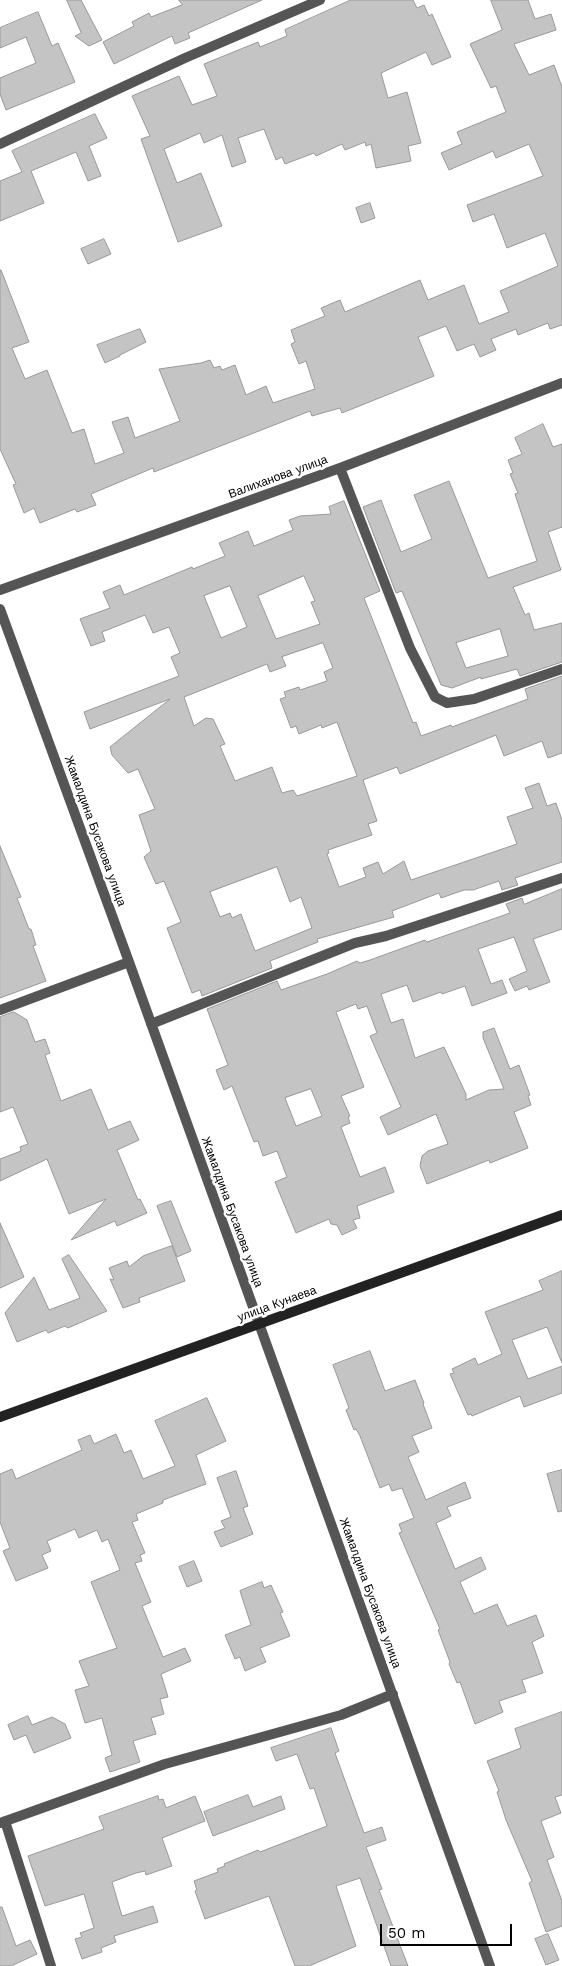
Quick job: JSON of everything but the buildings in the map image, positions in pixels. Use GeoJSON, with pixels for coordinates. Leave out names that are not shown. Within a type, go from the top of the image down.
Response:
{"type":"FeatureCollection","features":[{"type":"Feature","properties":{"kind":"main road","name":"улица Кунаева"},"geometry":{"type":"LineString","coordinates":[[0,1417],[562,1215]]}},
{"type":"Feature","properties":{"kind":"street"},"geometry":{"type":"LineString","coordinates":[[0,144],[185,58],[320,0]]}},
{"type":"Feature","properties":{"kind":"street","name":"Валиханова улица"},"geometry":{"type":"LineString","coordinates":[[0,590],[340,468],[562,384]]}},
{"type":"Feature","properties":{"kind":"street"},"geometry":{"type":"LineString","coordinates":[[340,468],[410,648],[435,697],[446,702],[474,699],[562,669]]}},
{"type":"Feature","properties":{"kind":"street","name":"Жамалдина Бусакова улица"},"geometry":{"type":"LineString","coordinates":[[0,609],[490,1966]]}},
{"type":"Feature","properties":{"kind":"street"},"geometry":{"type":"LineString","coordinates":[[151,1024],[355,943],[386,936],[562,878]]}},
{"type":"Feature","properties":{"kind":"street"},"geometry":{"type":"LineString","coordinates":[[0,1010],[129,962]]}},
{"type":"Feature","properties":{"kind":"street"},"geometry":{"type":"LineString","coordinates":[[51,1966],[3,1822],[165,1764],[341,1715],[393,1694]]}}]}
